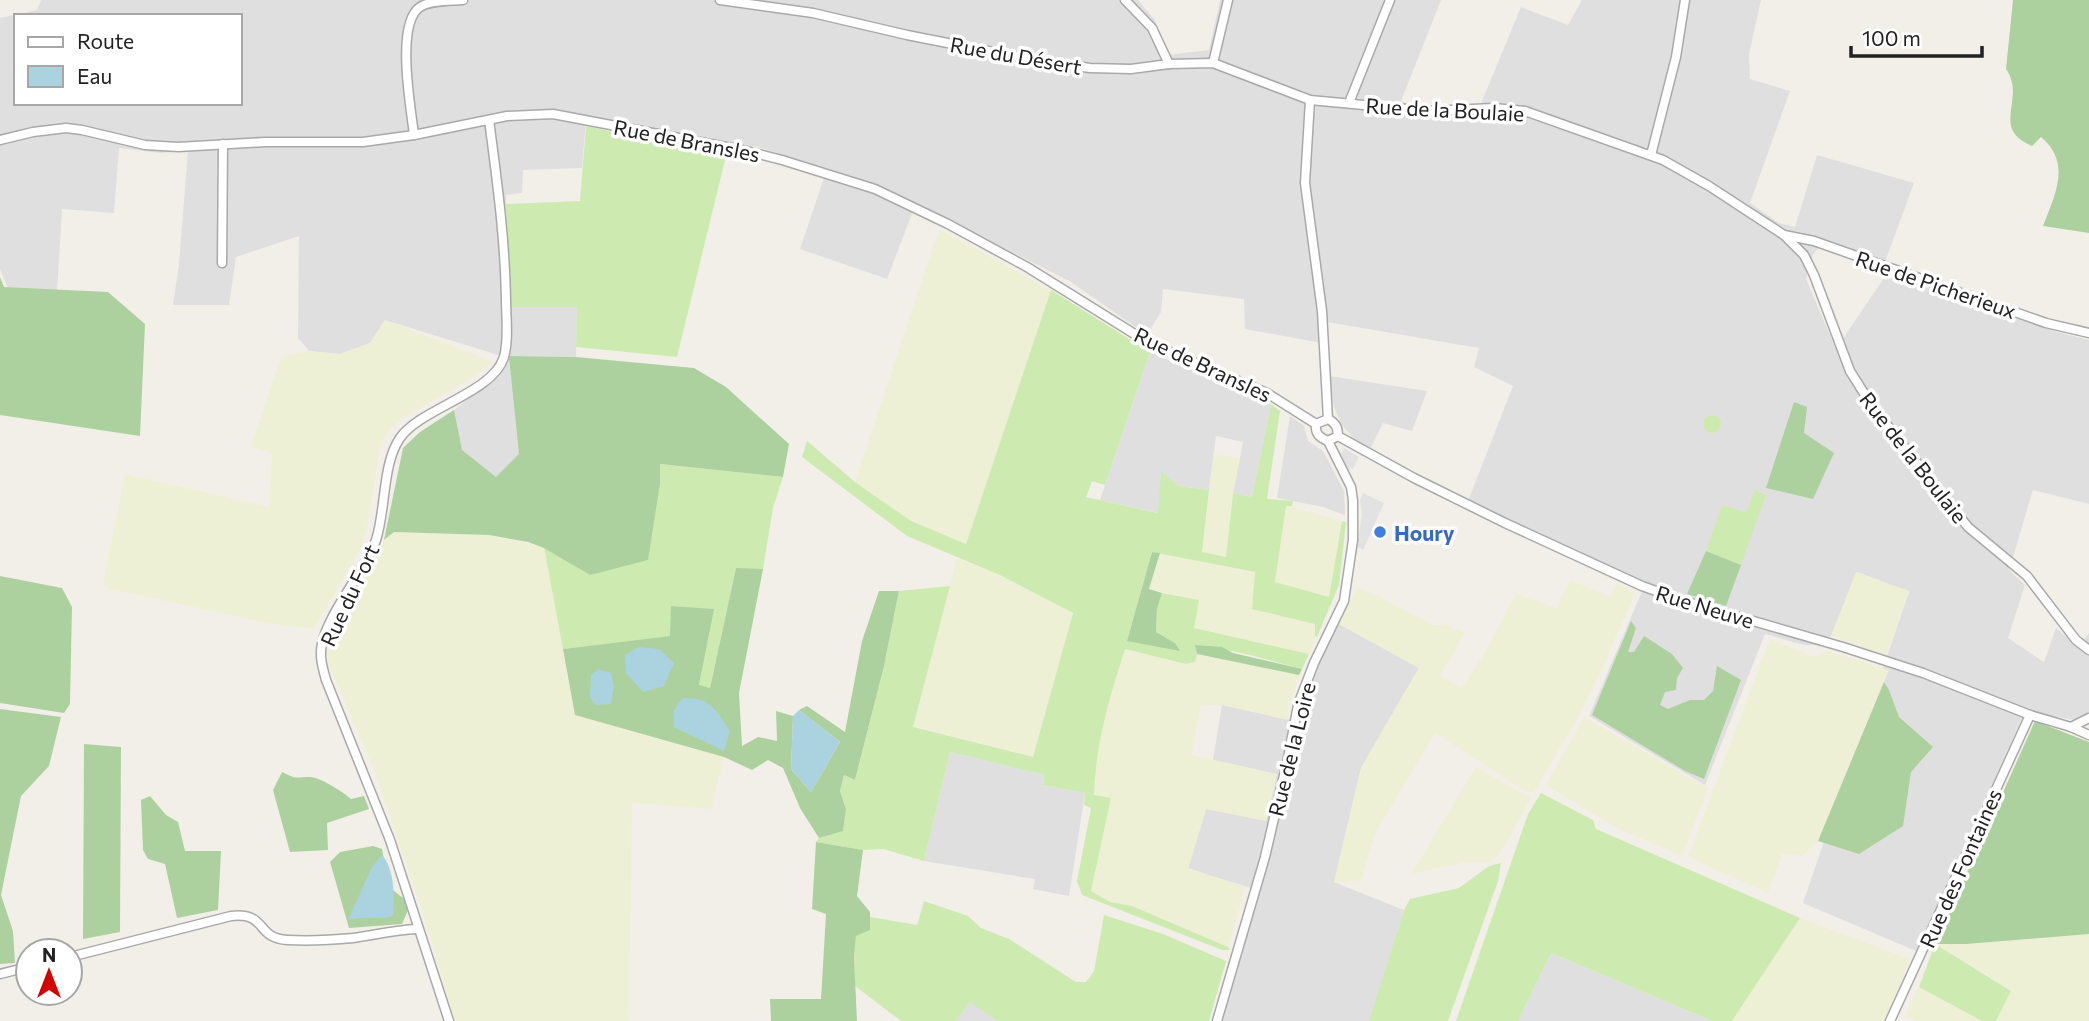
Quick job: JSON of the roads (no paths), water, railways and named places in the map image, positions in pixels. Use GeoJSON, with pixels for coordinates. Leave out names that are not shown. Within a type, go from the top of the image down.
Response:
{"type":"FeatureCollection","features":[{"type":"Feature","properties":{"kind":"street"},"geometry":{"type":"LineString","coordinates":[[414,135],[408,79],[407,34],[410,21],[421,7],[429,3],[463,0]]}},
{"type":"Feature","properties":{"kind":"street","name":"Rue du Désert"},"geometry":{"type":"LineString","coordinates":[[720,0],[813,13],[907,36],[1090,68],[1131,69],[1169,64],[1213,63],[1310,100]]}},
{"type":"Feature","properties":{"kind":"street"},"geometry":{"type":"LineString","coordinates":[[1125,0],[1152,28],[1169,64]]}},
{"type":"Feature","properties":{"kind":"street"},"geometry":{"type":"LineString","coordinates":[[1213,63],[1228,0]]}},
{"type":"Feature","properties":{"kind":"street"},"geometry":{"type":"LineString","coordinates":[[1349,103],[1390,0]]}},
{"type":"Feature","properties":{"kind":"street"},"geometry":{"type":"LineString","coordinates":[[1651,155],[1676,57],[1685,0]]}},
{"type":"Feature","properties":{"kind":"street"},"geometry":{"type":"LineString","coordinates":[[1310,100],[1305,183],[1322,311],[1328,419]]}},
{"type":"Feature","properties":{"kind":"street","name":"Rue de la Boulaie"},"geometry":{"type":"LineString","coordinates":[[1310,100],[1428,111],[1494,108],[1525,111],[1651,155],[1709,186],[1784,235],[1807,260],[1850,370],[1872,406],[1968,527],[2027,576],[2076,640],[2089,650]]}},
{"type":"Feature","properties":{"kind":"street","name":"Rue de Bransles"},"geometry":{"type":"LineString","coordinates":[[0,140],[66,128],[145,145],[363,142],[525,114],[573,117],[782,160],[875,190],[948,224],[1027,267],[1149,343],[1268,393],[1316,424]]}},
{"type":"Feature","properties":{"kind":"street","name":"Rue du Fort"},"geometry":{"type":"LineString","coordinates":[[449,1021],[390,840],[326,680],[321,657],[322,643],[375,542],[393,452],[401,437],[416,423],[486,380],[504,359],[507,335],[506,270],[500,193],[489,120]]}},
{"type":"Feature","properties":{"kind":"street"},"geometry":{"type":"LineString","coordinates":[[222,263],[223,144]]}},
{"type":"Feature","properties":{"kind":"street","name":"Rue de Picherieux"},"geometry":{"type":"LineString","coordinates":[[1784,235],[1821,243],[2046,323],[2089,333]]}},
{"type":"Feature","properties":{"kind":"street"},"geometry":{"type":"LineString","coordinates":[[1807,260],[1811,247],[1821,243]]}},
{"type":"Feature","properties":{"kind":"street"},"geometry":{"type":"LineString","coordinates":[[1328,419],[1338,428],[1338,436],[1328,442],[1315,430],[1316,424],[1328,419]]}},
{"type":"Feature","properties":{"kind":"street","name":"Rue Neuve"},"geometry":{"type":"LineString","coordinates":[[1338,436],[1494,518],[1642,586],[1889,662],[2089,735]]}},
{"type":"Feature","properties":{"kind":"street","name":"Rue de la Loire"},"geometry":{"type":"LineString","coordinates":[[1217,1021],[1265,857],[1298,705],[1314,663],[1344,601],[1353,540],[1353,501],[1350,487],[1328,442]]}},
{"type":"Feature","properties":{"kind":"street","name":"Rue des Fontaines"},"geometry":{"type":"LineString","coordinates":[[1890,1021],[2030,715]]}},
{"type":"Feature","properties":{"kind":"street"},"geometry":{"type":"LineString","coordinates":[[2071,727],[2089,718]]}},
{"type":"Feature","properties":{"kind":"street"},"geometry":{"type":"LineString","coordinates":[[84,953],[246,914],[254,918],[269,936],[286,940],[352,938],[389,930],[417,929]]}},
{"type":"Feature","properties":{"kind":"water"},"geometry":{"type":"Polygon","coordinates":[[[639,647],[659,649],[674,663],[664,686],[643,692],[626,673],[625,655],[639,647]]]}},
{"type":"Feature","properties":{"kind":"water"},"geometry":{"type":"Polygon","coordinates":[[[598,669],[611,673],[614,686],[611,704],[596,705],[590,698],[591,675],[598,669]]]}},
{"type":"Feature","properties":{"kind":"water"},"geometry":{"type":"Polygon","coordinates":[[[682,698],[706,702],[716,711],[730,731],[724,751],[674,727],[674,710],[682,698]]]}},
{"type":"Feature","properties":{"kind":"water"},"geometry":{"type":"Polygon","coordinates":[[[799,710],[840,742],[811,792],[791,769],[793,716],[799,710]]]}},
{"type":"Feature","properties":{"kind":"water"},"geometry":{"type":"Polygon","coordinates":[[[382,855],[393,882],[394,906],[391,917],[348,920],[372,867],[382,855]]]}},
{"type":"Feature","properties":{"kind":"place","name":"Houry"},"geometry":{"type":"Point","coordinates":[1380,532]}}]}
